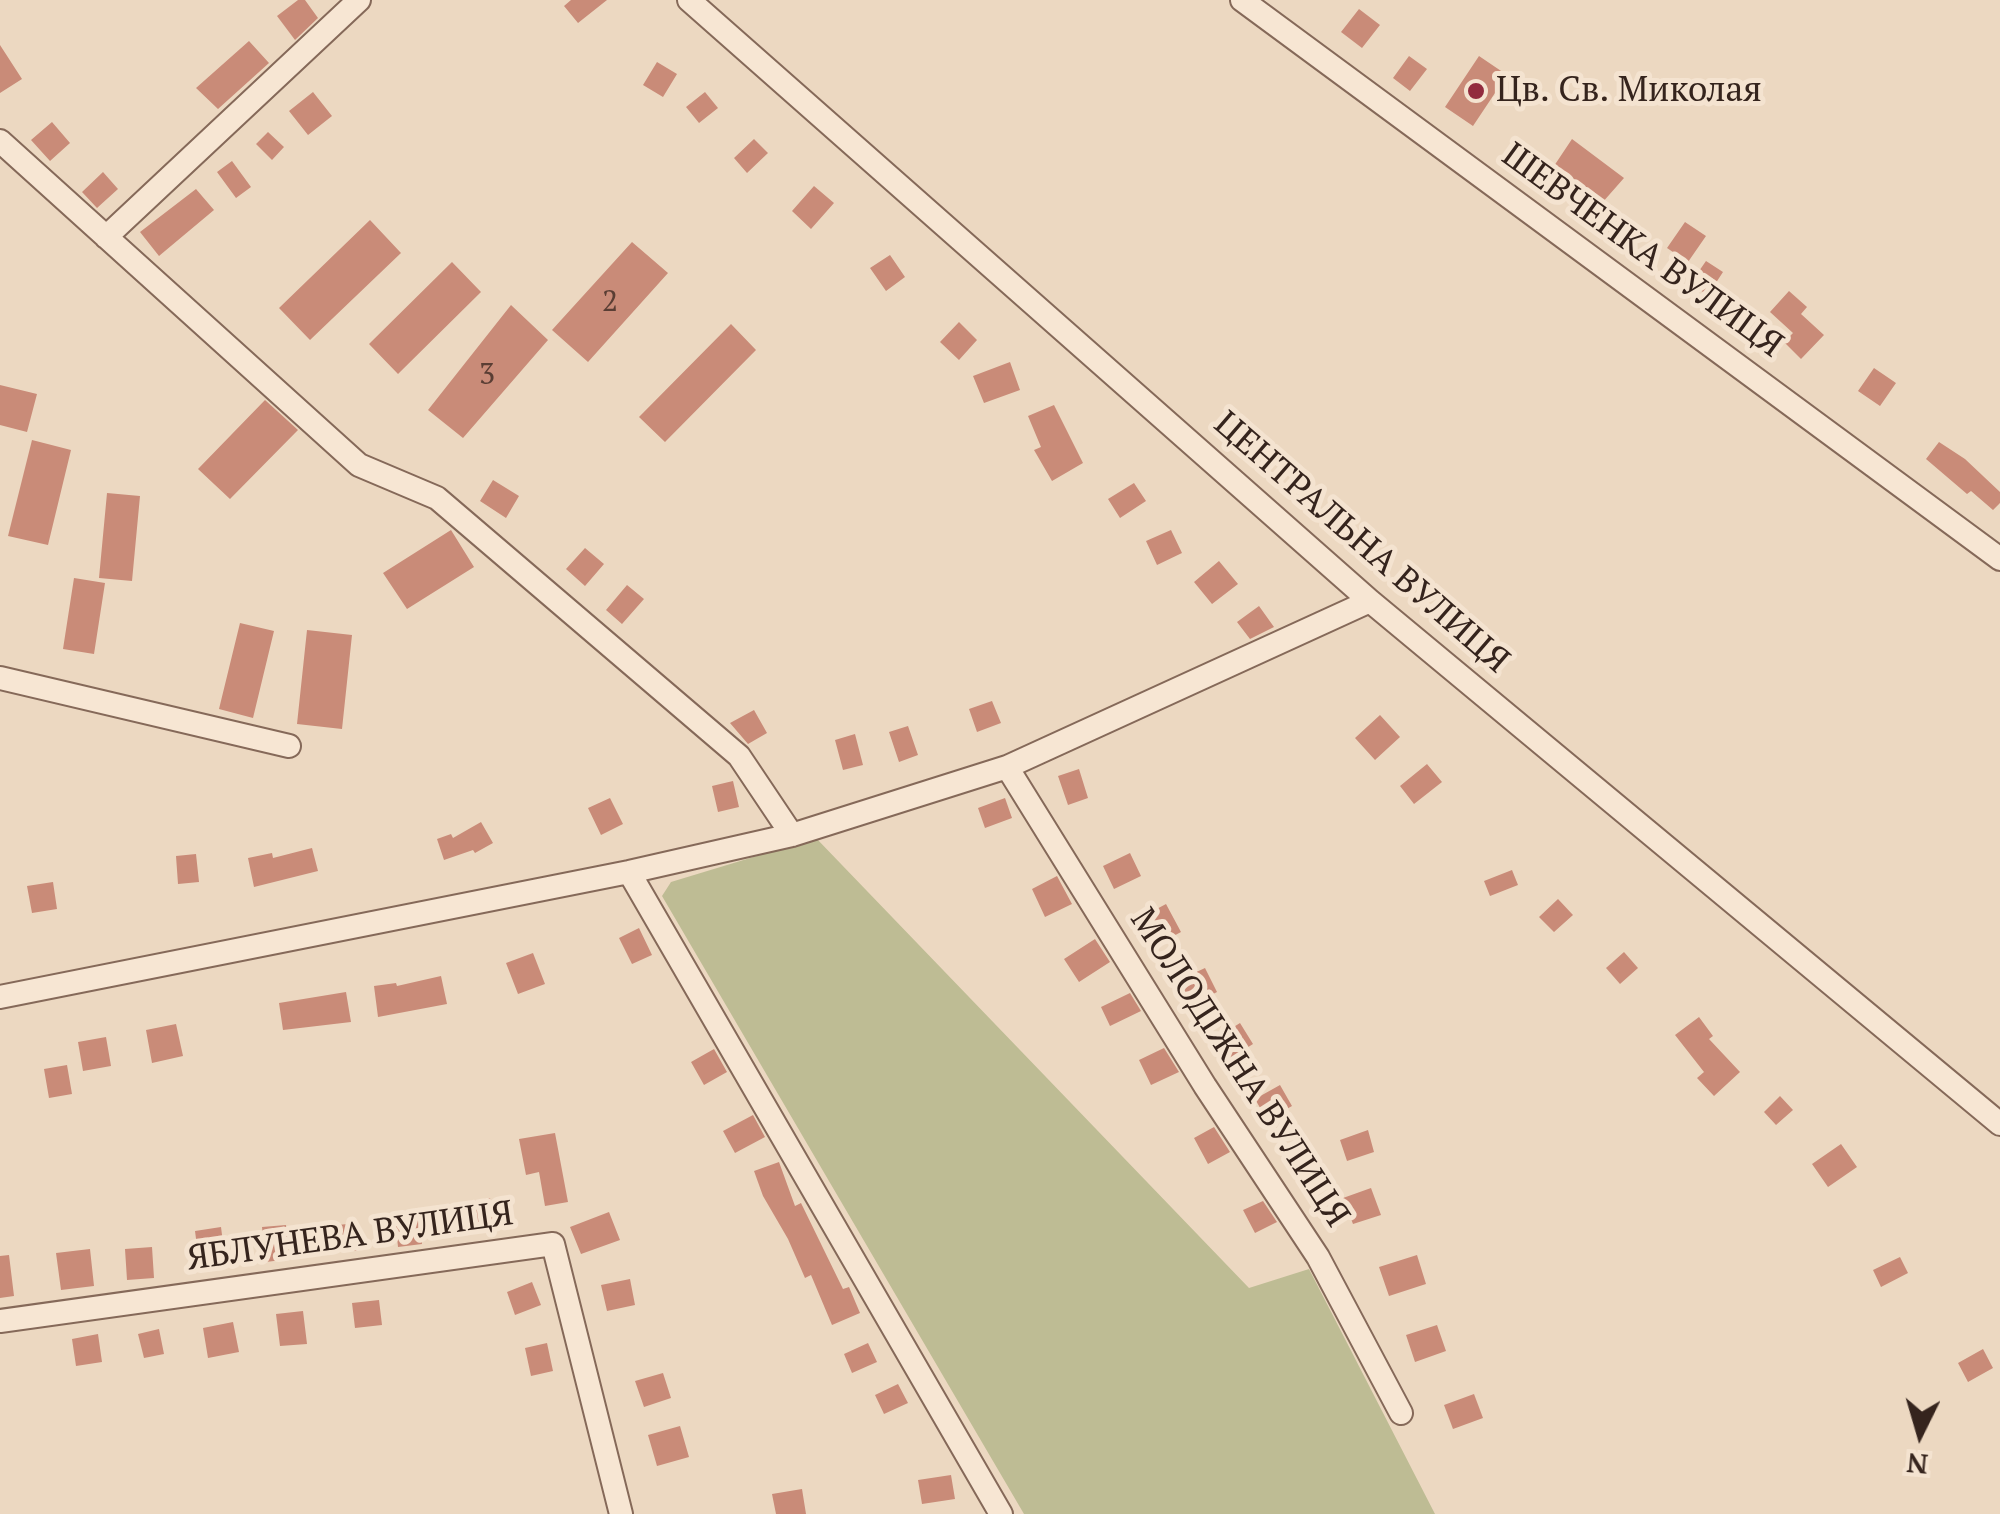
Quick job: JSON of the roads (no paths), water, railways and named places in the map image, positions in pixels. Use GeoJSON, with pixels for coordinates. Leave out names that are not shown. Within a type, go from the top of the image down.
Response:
{"type":"FeatureCollection","features":[{"type":"Feature","properties":{"kind":"street"},"geometry":{"type":"LineString","coordinates":[[106,236],[359,0]]}},
{"type":"Feature","properties":{"kind":"street","name":"ЦЕНТРАЛЬНА ВУЛИЦЯ"},"geometry":{"type":"LineString","coordinates":[[689,0],[1370,601],[2000,1124]]}},
{"type":"Feature","properties":{"kind":"street","name":"ШЕВЧЕНКА ВУЛИЦЯ"},"geometry":{"type":"LineString","coordinates":[[1242,0],[2000,559]]}},
{"type":"Feature","properties":{"kind":"street"},"geometry":{"type":"LineString","coordinates":[[0,141],[359,465],[437,498],[739,756],[792,835]]}},
{"type":"Feature","properties":{"kind":"street"},"geometry":{"type":"LineString","coordinates":[[0,997],[628,872],[792,835],[1007,767],[1370,601]]}},
{"type":"Feature","properties":{"kind":"street"},"geometry":{"type":"LineString","coordinates":[[0,678],[289,746]]}},
{"type":"Feature","properties":{"kind":"street","name":"МОЛОДІЖНА ВУЛИЦЯ"},"geometry":{"type":"LineString","coordinates":[[1007,767],[1205,1086],[1318,1256],[1401,1413]]}},
{"type":"Feature","properties":{"kind":"street"},"geometry":{"type":"LineString","coordinates":[[628,872],[1001,1514]]}},
{"type":"Feature","properties":{"kind":"street","name":"ЯБЛУНЕВА ВУЛИЦЯ"},"geometry":{"type":"LineString","coordinates":[[0,1321],[552,1244],[621,1514]]}},
{"type":"Feature","properties":{"kind":"place","name":"Цв. Св. Миколая"},"geometry":{"type":"Point","coordinates":[1476,91]}}]}
